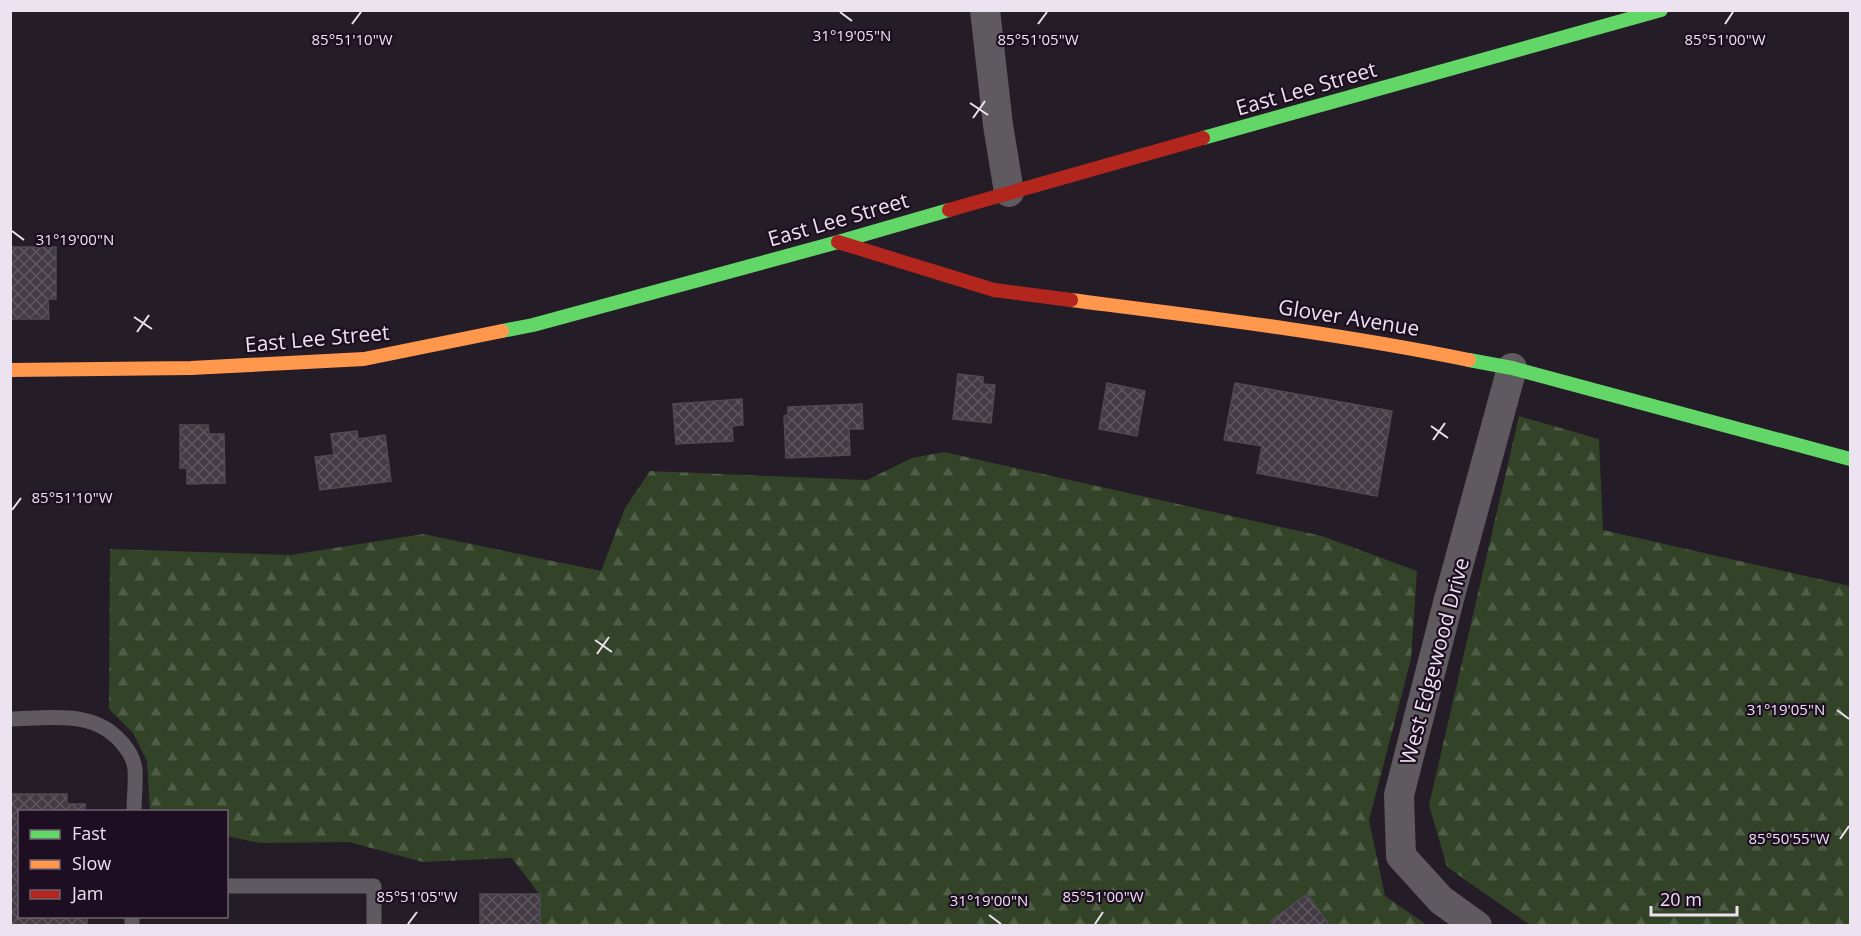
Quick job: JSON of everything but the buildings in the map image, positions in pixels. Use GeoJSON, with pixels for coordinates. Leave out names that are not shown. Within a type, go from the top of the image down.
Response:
{"type":"FeatureCollection","features":[{"type":"Feature","properties":{"kind":"main road","name":"East Lee Street"},"geometry":{"type":"LineString","coordinates":[[10,370],[191,368],[364,360],[533,325],[838,242],[1661,10]]}},
{"type":"Feature","properties":{"kind":"main road","name":"Glover Avenue"},"geometry":{"type":"LineString","coordinates":[[838,242],[993,290],[1262,325],[1410,348],[1512,368],[1851,459]]}},
{"type":"Feature","properties":{"kind":"street"},"geometry":{"type":"LineString","coordinates":[[985,10],[1009,192]]}},
{"type":"Feature","properties":{"kind":"street","name":"West Edgewood Drive"},"geometry":{"type":"LineString","coordinates":[[1477,926],[1441,900],[1401,856],[1398,795],[1512,368]]}},
{"type":"Feature","properties":{"kind":"lane"},"geometry":{"type":"LineString","coordinates":[[10,719],[80,718],[101,725],[116,734],[127,749],[135,767],[134,810]]}},
{"type":"Feature","properties":{"kind":"lane"},"geometry":{"type":"LineString","coordinates":[[228,886],[374,886],[374,926]]}},
{"type":"Feature","properties":{"kind":"green space"},"geometry":{"type":"Polygon","coordinates":[[[1519,416],[1599,439],[1603,530],[1850,586],[1850,925],[1530,925],[1447,867],[1429,805],[1519,416]]]}},
{"type":"Feature","properties":{"kind":"green space"},"geometry":{"type":"Polygon","coordinates":[[[944,452],[1322,536],[1417,571],[1411,659],[1369,820],[1385,896],[1427,925],[540,925],[539,894],[512,858],[423,862],[349,842],[260,843],[228,836],[228,810],[150,810],[147,761],[133,733],[109,709],[110,549],[290,555],[423,534],[601,571],[625,508],[650,471],[867,480],[912,458],[944,452]]]}},
{"type":"Feature","properties":{"kind":"traffic: fast"},"geometry":{"type":"LineString","coordinates":[[1203,138],[1661,10]]}},
{"type":"Feature","properties":{"kind":"traffic: fast"},"geometry":{"type":"LineString","coordinates":[[502,331],[533,325],[949,210]]}},
{"type":"Feature","properties":{"kind":"traffic: fast"},"geometry":{"type":"LineString","coordinates":[[1469,360],[1512,368],[1850,459]]}},
{"type":"Feature","properties":{"kind":"traffic: slow"},"geometry":{"type":"LineString","coordinates":[[1071,300],[1321,334],[1469,360]]}},
{"type":"Feature","properties":{"kind":"traffic: slow"},"geometry":{"type":"LineString","coordinates":[[10,370],[191,368],[364,359],[502,331]]}},
{"type":"Feature","properties":{"kind":"traffic: jam"},"geometry":{"type":"LineString","coordinates":[[949,210],[1203,138]]}},
{"type":"Feature","properties":{"kind":"traffic: jam"},"geometry":{"type":"LineString","coordinates":[[838,242],[994,290],[1071,300]]}}]}
